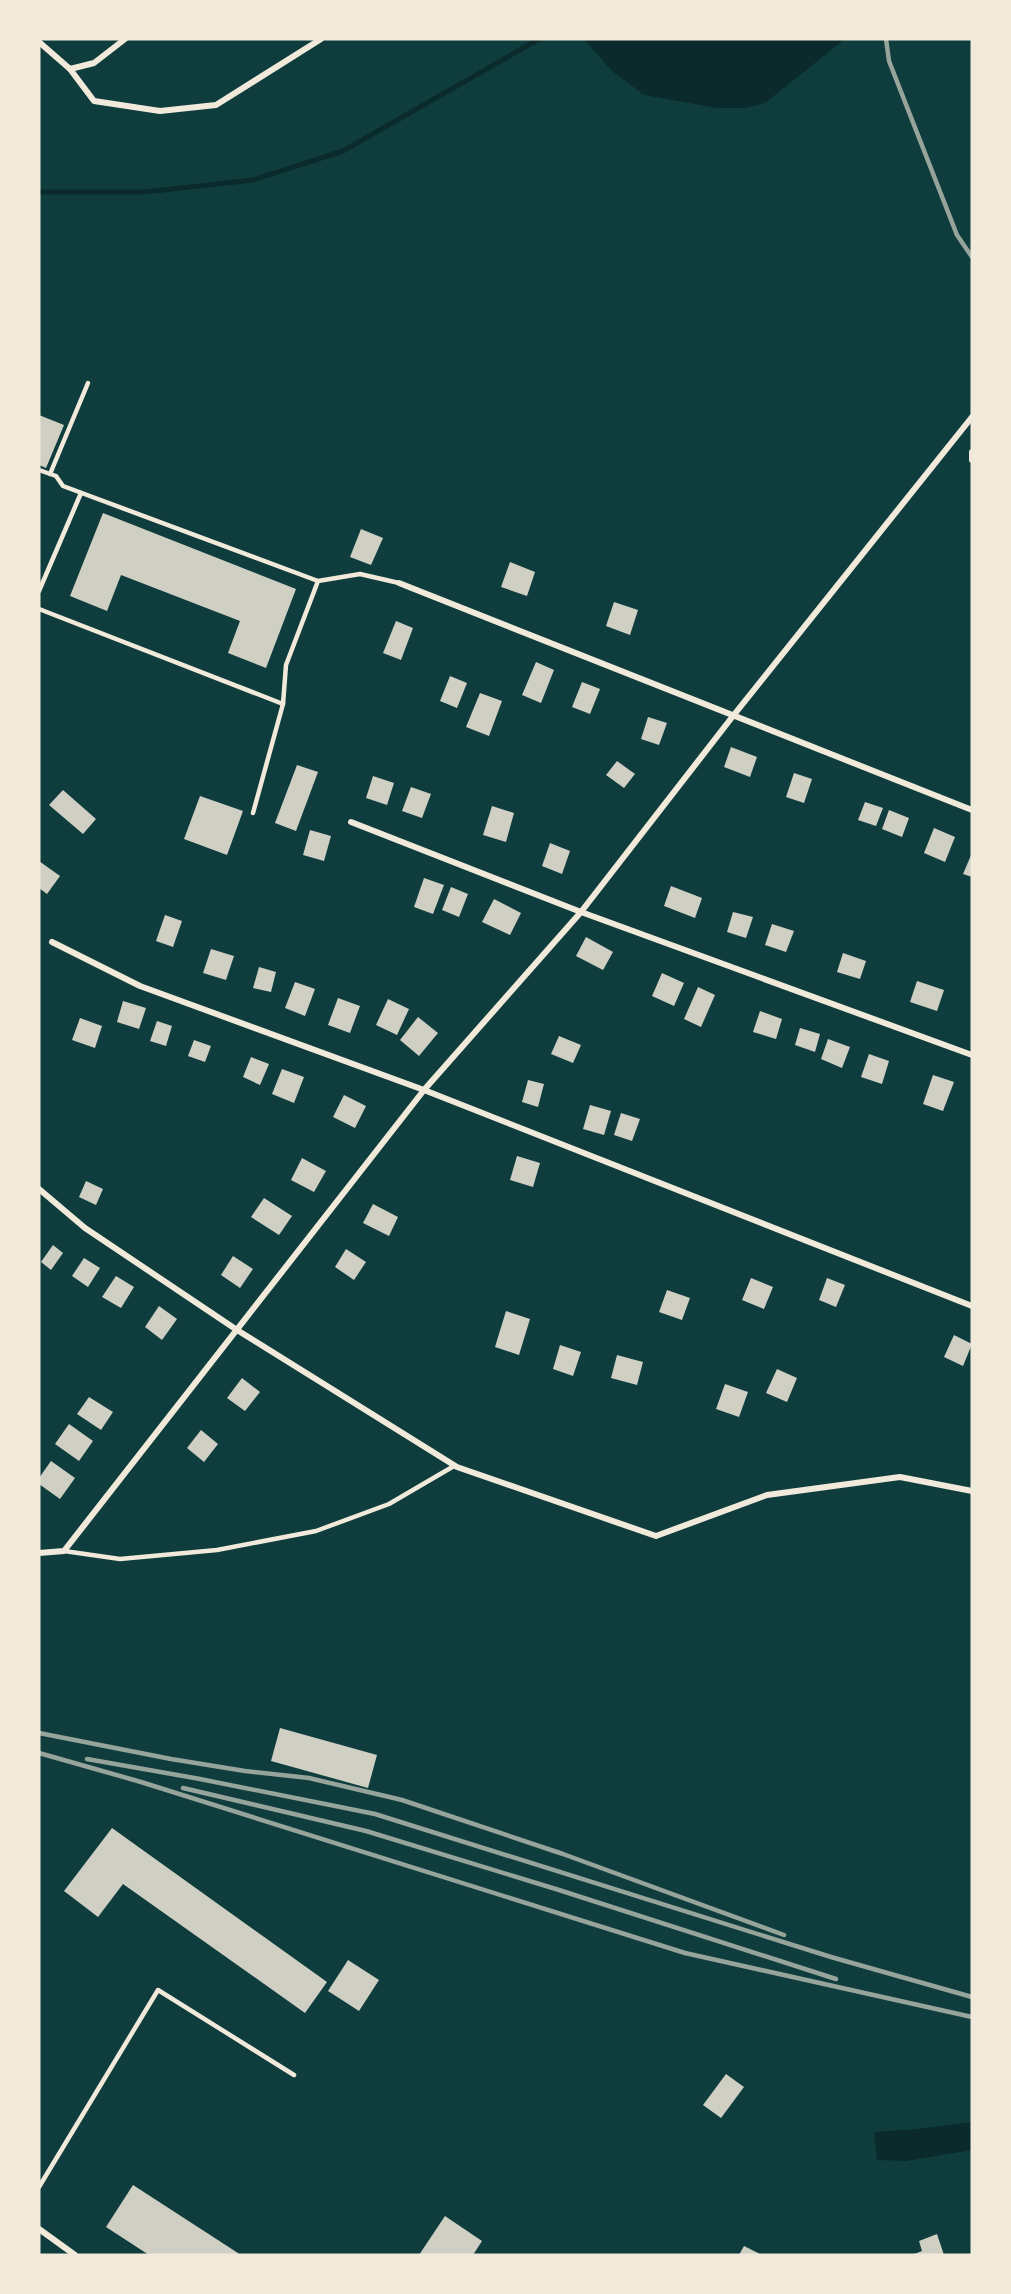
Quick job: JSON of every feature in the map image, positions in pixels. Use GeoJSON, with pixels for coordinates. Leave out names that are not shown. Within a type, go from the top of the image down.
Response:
{"type":"FeatureCollection","features":[{"type":"Feature","properties":{"kind":"street"},"geometry":{"type":"LineString","coordinates":[[70,69],[94,63],[125,39]]}},
{"type":"Feature","properties":{"kind":"street"},"geometry":{"type":"LineString","coordinates":[[39,42],[70,69],[94,101],[160,111],[216,105],[321,39]]}},
{"type":"Feature","properties":{"kind":"street"},"geometry":{"type":"LineString","coordinates":[[39,1553],[63,1551],[424,1089],[580,912],[972,417]]}},
{"type":"Feature","properties":{"kind":"street"},"geometry":{"type":"LineString","coordinates":[[972,452],[972,460]]}},
{"type":"Feature","properties":{"kind":"street"},"geometry":{"type":"LineString","coordinates":[[399,583],[972,810]]}},
{"type":"Feature","properties":{"kind":"street"},"geometry":{"type":"LineString","coordinates":[[351,822],[580,912],[972,1054]]}},
{"type":"Feature","properties":{"kind":"street"},"geometry":{"type":"LineString","coordinates":[[52,942],[140,986],[424,1089],[972,1306]]}},
{"type":"Feature","properties":{"kind":"street"},"geometry":{"type":"LineString","coordinates":[[39,1189],[85,1228],[237,1330],[454,1466],[656,1536],[767,1495],[900,1477],[972,1491]]}},
{"type":"Feature","properties":{"kind":"street"},"geometry":{"type":"LineString","coordinates":[[39,2229],[65,2252],[75,2255]]}},
{"type":"Feature","properties":{"kind":"lane"},"geometry":{"type":"LineString","coordinates":[[50,474],[88,383]]}},
{"type":"Feature","properties":{"kind":"lane"},"geometry":{"type":"LineString","coordinates":[[39,470],[56,476],[63,486],[318,581],[360,574],[399,583]]}},
{"type":"Feature","properties":{"kind":"lane"},"geometry":{"type":"LineString","coordinates":[[39,591],[81,493]]}},
{"type":"Feature","properties":{"kind":"lane"},"geometry":{"type":"LineString","coordinates":[[253,813],[283,704],[286,664],[318,581]]}},
{"type":"Feature","properties":{"kind":"lane"},"geometry":{"type":"LineString","coordinates":[[39,609],[283,704]]}},
{"type":"Feature","properties":{"kind":"lane"},"geometry":{"type":"LineString","coordinates":[[63,1551],[120,1559],[217,1550],[316,1531],[389,1504],[454,1466]]}},
{"type":"Feature","properties":{"kind":"lane"},"geometry":{"type":"LineString","coordinates":[[39,2187],[158,1990],[294,2075]]}},
{"type":"Feature","properties":{"kind":"water"},"geometry":{"type":"Polygon","coordinates":[[[584,39],[845,39],[765,103],[746,108],[717,108],[644,95],[612,71],[584,39]]]}},
{"type":"Feature","properties":{"kind":"water"},"geometry":{"type":"Polygon","coordinates":[[[972,2122],[972,2150],[906,2161],[877,2160],[874,2132],[972,2122]]]}},
{"type":"Feature","properties":{"kind":"building"},"geometry":{"type":"Polygon","coordinates":[[[39,415],[64,425],[46,468],[39,465],[39,415]]]}},
{"type":"Feature","properties":{"kind":"building"},"geometry":{"type":"Polygon","coordinates":[[[103,513],[296,589],[266,668],[228,653],[240,621],[121,575],[107,611],[70,596],[103,513]]]}},
{"type":"Feature","properties":{"kind":"building"},"geometry":{"type":"Polygon","coordinates":[[[361,529],[383,538],[371,565],[350,557],[361,529]]]}},
{"type":"Feature","properties":{"kind":"building"},"geometry":{"type":"Polygon","coordinates":[[[510,562],[535,572],[527,596],[501,587],[510,562]]]}},
{"type":"Feature","properties":{"kind":"building"},"geometry":{"type":"Polygon","coordinates":[[[614,602],[638,610],[630,635],[606,626],[614,602]]]}},
{"type":"Feature","properties":{"kind":"building"},"geometry":{"type":"Polygon","coordinates":[[[396,621],[413,628],[401,660],[383,653],[396,621]]]}},
{"type":"Feature","properties":{"kind":"building"},"geometry":{"type":"Polygon","coordinates":[[[536,662],[554,670],[541,703],[522,695],[536,662]]]}},
{"type":"Feature","properties":{"kind":"building"},"geometry":{"type":"Polygon","coordinates":[[[450,676],[467,683],[457,708],[440,701],[450,676]]]}},
{"type":"Feature","properties":{"kind":"building"},"geometry":{"type":"Polygon","coordinates":[[[582,682],[600,689],[590,714],[572,707],[582,682]]]}},
{"type":"Feature","properties":{"kind":"building"},"geometry":{"type":"Polygon","coordinates":[[[480,693],[502,701],[489,736],[466,727],[480,693]]]}},
{"type":"Feature","properties":{"kind":"building"},"geometry":{"type":"Polygon","coordinates":[[[648,717],[667,723],[659,745],[641,739],[648,717]]]}},
{"type":"Feature","properties":{"kind":"building"},"geometry":{"type":"Polygon","coordinates":[[[731,747],[757,757],[750,777],[724,767],[731,747]]]}},
{"type":"Feature","properties":{"kind":"building"},"geometry":{"type":"Polygon","coordinates":[[[617,761],[635,774],[624,788],[606,775],[617,761]]]}},
{"type":"Feature","properties":{"kind":"building"},"geometry":{"type":"Polygon","coordinates":[[[297,765],[318,772],[296,831],[275,823],[297,765]]]}},
{"type":"Feature","properties":{"kind":"building"},"geometry":{"type":"Polygon","coordinates":[[[794,773],[812,779],[804,803],[786,797],[794,773]]]}},
{"type":"Feature","properties":{"kind":"building"},"geometry":{"type":"Polygon","coordinates":[[[373,776],[394,783],[387,805],[366,798],[373,776]]]}},
{"type":"Feature","properties":{"kind":"building"},"geometry":{"type":"Polygon","coordinates":[[[411,787],[431,794],[422,818],[402,811],[411,787]]]}},
{"type":"Feature","properties":{"kind":"building"},"geometry":{"type":"Polygon","coordinates":[[[63,790],[96,819],[83,834],[49,805],[63,790]]]}},
{"type":"Feature","properties":{"kind":"building"},"geometry":{"type":"Polygon","coordinates":[[[200,796],[243,811],[227,855],[184,839],[200,796]]]}},
{"type":"Feature","properties":{"kind":"building"},"geometry":{"type":"Polygon","coordinates":[[[865,802],[883,808],[876,826],[858,820],[865,802]]]}},
{"type":"Feature","properties":{"kind":"building"},"geometry":{"type":"Polygon","coordinates":[[[492,806],[514,813],[506,842],[483,835],[492,806]]]}},
{"type":"Feature","properties":{"kind":"building"},"geometry":{"type":"Polygon","coordinates":[[[889,810],[909,818],[902,837],[882,829],[889,810]]]}},
{"type":"Feature","properties":{"kind":"building"},"geometry":{"type":"Polygon","coordinates":[[[934,828],[955,837],[945,862],[924,853],[934,828]]]}},
{"type":"Feature","properties":{"kind":"building"},"geometry":{"type":"Polygon","coordinates":[[[310,830],[331,836],[324,861],[303,855],[310,830]]]}},
{"type":"Feature","properties":{"kind":"building"},"geometry":{"type":"Polygon","coordinates":[[[550,843],[570,851],[562,874],[542,866],[550,843]]]}},
{"type":"Feature","properties":{"kind":"building"},"geometry":{"type":"Polygon","coordinates":[[[972,853],[972,877],[963,874],[972,853]]]}},
{"type":"Feature","properties":{"kind":"building"},"geometry":{"type":"Polygon","coordinates":[[[39,861],[60,876],[47,894],[39,888],[39,861]]]}},
{"type":"Feature","properties":{"kind":"building"},"geometry":{"type":"Polygon","coordinates":[[[424,878],[444,885],[433,914],[414,907],[424,878]]]}},
{"type":"Feature","properties":{"kind":"building"},"geometry":{"type":"Polygon","coordinates":[[[671,886],[702,898],[695,918],[664,906],[671,886]]]}},
{"type":"Feature","properties":{"kind":"building"},"geometry":{"type":"Polygon","coordinates":[[[451,887],[468,894],[459,917],[442,910],[451,887]]]}},
{"type":"Feature","properties":{"kind":"building"},"geometry":{"type":"Polygon","coordinates":[[[494,899],[521,913],[510,935],[482,922],[494,899]]]}},
{"type":"Feature","properties":{"kind":"building"},"geometry":{"type":"Polygon","coordinates":[[[733,912],[753,917],[746,938],[727,932],[733,912]]]}},
{"type":"Feature","properties":{"kind":"building"},"geometry":{"type":"Polygon","coordinates":[[[165,915],[182,921],[173,947],[156,941],[165,915]]]}},
{"type":"Feature","properties":{"kind":"building"},"geometry":{"type":"Polygon","coordinates":[[[772,924],[794,931],[786,952],[765,945],[772,924]]]}},
{"type":"Feature","properties":{"kind":"building"},"geometry":{"type":"Polygon","coordinates":[[[586,937],[613,952],[603,970],[576,956],[586,937]]]}},
{"type":"Feature","properties":{"kind":"building"},"geometry":{"type":"Polygon","coordinates":[[[211,949],[234,956],[226,980],[203,973],[211,949]]]}},
{"type":"Feature","properties":{"kind":"building"},"geometry":{"type":"Polygon","coordinates":[[[843,953],[866,961],[860,979],[837,972],[843,953]]]}},
{"type":"Feature","properties":{"kind":"building"},"geometry":{"type":"Polygon","coordinates":[[[259,967],[276,972],[271,992],[253,988],[259,967]]]}},
{"type":"Feature","properties":{"kind":"building"},"geometry":{"type":"Polygon","coordinates":[[[662,973],[684,983],[674,1006],[652,996],[662,973]]]}},
{"type":"Feature","properties":{"kind":"building"},"geometry":{"type":"Polygon","coordinates":[[[917,981],[944,990],[937,1011],[910,1002],[917,981]]]}},
{"type":"Feature","properties":{"kind":"building"},"geometry":{"type":"Polygon","coordinates":[[[295,982],[315,989],[305,1016],[285,1008],[295,982]]]}},
{"type":"Feature","properties":{"kind":"building"},"geometry":{"type":"Polygon","coordinates":[[[698,987],[715,995],[701,1027],[684,1019],[698,987]]]}},
{"type":"Feature","properties":{"kind":"building"},"geometry":{"type":"Polygon","coordinates":[[[338,998],[360,1006],[350,1033],[328,1025],[338,998]]]}},
{"type":"Feature","properties":{"kind":"building"},"geometry":{"type":"Polygon","coordinates":[[[388,999],[409,1009],[397,1035],[376,1025],[388,999]]]}},
{"type":"Feature","properties":{"kind":"building"},"geometry":{"type":"Polygon","coordinates":[[[123,1001],[146,1008],[139,1029],[117,1022],[123,1001]]]}},
{"type":"Feature","properties":{"kind":"building"},"geometry":{"type":"Polygon","coordinates":[[[760,1011],[782,1019],[776,1039],[753,1032],[760,1011]]]}},
{"type":"Feature","properties":{"kind":"building"},"geometry":{"type":"Polygon","coordinates":[[[418,1017],[438,1033],[419,1056],[400,1040],[418,1017]]]}},
{"type":"Feature","properties":{"kind":"building"},"geometry":{"type":"Polygon","coordinates":[[[80,1018],[102,1026],[95,1048],[72,1040],[80,1018]]]}},
{"type":"Feature","properties":{"kind":"building"},"geometry":{"type":"Polygon","coordinates":[[[157,1021],[172,1026],[166,1046],[150,1041],[157,1021]]]}},
{"type":"Feature","properties":{"kind":"building"},"geometry":{"type":"Polygon","coordinates":[[[800,1028],[820,1034],[815,1052],[795,1045],[800,1028]]]}},
{"type":"Feature","properties":{"kind":"building"},"geometry":{"type":"Polygon","coordinates":[[[559,1036],[581,1045],[573,1063],[551,1054],[559,1036]]]}},
{"type":"Feature","properties":{"kind":"building"},"geometry":{"type":"Polygon","coordinates":[[[828,1039],[850,1047],[842,1068],[821,1059],[828,1039]]]}},
{"type":"Feature","properties":{"kind":"building"},"geometry":{"type":"Polygon","coordinates":[[[194,1040],[211,1046],[205,1062],[188,1056],[194,1040]]]}},
{"type":"Feature","properties":{"kind":"building"},"geometry":{"type":"Polygon","coordinates":[[[869,1054],[889,1061],[882,1084],[861,1077],[869,1054]]]}},
{"type":"Feature","properties":{"kind":"building"},"geometry":{"type":"Polygon","coordinates":[[[251,1057],[269,1064],[260,1085],[243,1077],[251,1057]]]}},
{"type":"Feature","properties":{"kind":"building"},"geometry":{"type":"Polygon","coordinates":[[[282,1069],[304,1077],[294,1103],[272,1094],[282,1069]]]}},
{"type":"Feature","properties":{"kind":"building"},"geometry":{"type":"Polygon","coordinates":[[[933,1075],[954,1082],[943,1111],[923,1104],[933,1075]]]}},
{"type":"Feature","properties":{"kind":"building"},"geometry":{"type":"Polygon","coordinates":[[[528,1080],[544,1084],[538,1107],[522,1102],[528,1080]]]}},
{"type":"Feature","properties":{"kind":"building"},"geometry":{"type":"Polygon","coordinates":[[[344,1095],[366,1106],[355,1128],[333,1117],[344,1095]]]}},
{"type":"Feature","properties":{"kind":"building"},"geometry":{"type":"Polygon","coordinates":[[[590,1105],[611,1111],[604,1135],[583,1129],[590,1105]]]}},
{"type":"Feature","properties":{"kind":"building"},"geometry":{"type":"Polygon","coordinates":[[[621,1113],[640,1119],[632,1141],[614,1135],[621,1113]]]}},
{"type":"Feature","properties":{"kind":"building"},"geometry":{"type":"Polygon","coordinates":[[[517,1156],[540,1163],[533,1187],[510,1180],[517,1156]]]}},
{"type":"Feature","properties":{"kind":"building"},"geometry":{"type":"Polygon","coordinates":[[[302,1158],[326,1171],[314,1192],[291,1180],[302,1158]]]}},
{"type":"Feature","properties":{"kind":"building"},"geometry":{"type":"Polygon","coordinates":[[[86,1181],[103,1189],[96,1205],[79,1197],[86,1181]]]}},
{"type":"Feature","properties":{"kind":"building"},"geometry":{"type":"Polygon","coordinates":[[[264,1198],[292,1216],[279,1235],[251,1217],[264,1198]]]}},
{"type":"Feature","properties":{"kind":"building"},"geometry":{"type":"Polygon","coordinates":[[[373,1204],[398,1217],[389,1236],[363,1223],[373,1204]]]}},
{"type":"Feature","properties":{"kind":"building"},"geometry":{"type":"Polygon","coordinates":[[[53,1245],[63,1253],[51,1270],[41,1262],[53,1245]]]}},
{"type":"Feature","properties":{"kind":"building"},"geometry":{"type":"Polygon","coordinates":[[[346,1249],[366,1262],[354,1280],[335,1267],[346,1249]]]}},
{"type":"Feature","properties":{"kind":"building"},"geometry":{"type":"Polygon","coordinates":[[[233,1256],[253,1269],[240,1288],[221,1275],[233,1256]]]}},
{"type":"Feature","properties":{"kind":"building"},"geometry":{"type":"Polygon","coordinates":[[[84,1258],[100,1268],[88,1287],[72,1276],[84,1258]]]}},
{"type":"Feature","properties":{"kind":"building"},"geometry":{"type":"Polygon","coordinates":[[[116,1276],[134,1287],[121,1308],[102,1297],[116,1276]]]}},
{"type":"Feature","properties":{"kind":"building"},"geometry":{"type":"Polygon","coordinates":[[[751,1278],[773,1287],[764,1309],[742,1300],[751,1278]]]}},
{"type":"Feature","properties":{"kind":"building"},"geometry":{"type":"Polygon","coordinates":[[[827,1278],[845,1285],[836,1307],[819,1300],[827,1278]]]}},
{"type":"Feature","properties":{"kind":"building"},"geometry":{"type":"Polygon","coordinates":[[[667,1290],[690,1298],[682,1320],[659,1312],[667,1290]]]}},
{"type":"Feature","properties":{"kind":"building"},"geometry":{"type":"Polygon","coordinates":[[[159,1306],[177,1319],[162,1340],[145,1327],[159,1306]]]}},
{"type":"Feature","properties":{"kind":"building"},"geometry":{"type":"Polygon","coordinates":[[[506,1311],[530,1319],[519,1355],[495,1347],[506,1311]]]}},
{"type":"Feature","properties":{"kind":"building"},"geometry":{"type":"Polygon","coordinates":[[[954,1335],[972,1344],[963,1366],[944,1357],[954,1335]]]}},
{"type":"Feature","properties":{"kind":"building"},"geometry":{"type":"Polygon","coordinates":[[[560,1345],[581,1352],[573,1376],[553,1369],[560,1345]]]}},
{"type":"Feature","properties":{"kind":"building"},"geometry":{"type":"Polygon","coordinates":[[[617,1355],[643,1362],[637,1385],[611,1378],[617,1355]]]}},
{"type":"Feature","properties":{"kind":"building"},"geometry":{"type":"Polygon","coordinates":[[[777,1369],[797,1378],[787,1402],[766,1393],[777,1369]]]}},
{"type":"Feature","properties":{"kind":"building"},"geometry":{"type":"Polygon","coordinates":[[[242,1378],[260,1392],[245,1411],[227,1398],[242,1378]]]}},
{"type":"Feature","properties":{"kind":"building"},"geometry":{"type":"Polygon","coordinates":[[[725,1384],[748,1392],[739,1417],[716,1409],[725,1384]]]}},
{"type":"Feature","properties":{"kind":"building"},"geometry":{"type":"Polygon","coordinates":[[[89,1397],[113,1412],[101,1430],[77,1414],[89,1397]]]}},
{"type":"Feature","properties":{"kind":"building"},"geometry":{"type":"Polygon","coordinates":[[[69,1424],[93,1441],[79,1461],[55,1444],[69,1424]]]}},
{"type":"Feature","properties":{"kind":"building"},"geometry":{"type":"Polygon","coordinates":[[[201,1430],[218,1444],[204,1462],[187,1448],[201,1430]]]}},
{"type":"Feature","properties":{"kind":"building"},"geometry":{"type":"Polygon","coordinates":[[[51,1461],[75,1478],[60,1499],[39,1484],[39,1478],[51,1461]]]}},
{"type":"Feature","properties":{"kind":"building"},"geometry":{"type":"Polygon","coordinates":[[[280,1728],[377,1755],[368,1788],[271,1761],[280,1728]]]}},
{"type":"Feature","properties":{"kind":"building"},"geometry":{"type":"Polygon","coordinates":[[[112,1828],[327,1982],[305,2013],[123,1884],[98,1917],[64,1891],[112,1828]]]}},
{"type":"Feature","properties":{"kind":"building"},"geometry":{"type":"Polygon","coordinates":[[[348,1960],[379,1980],[359,2011],[328,1991],[348,1960]]]}},
{"type":"Feature","properties":{"kind":"building"},"geometry":{"type":"Polygon","coordinates":[[[726,2074],[744,2087],[721,2118],[703,2105],[726,2074]]]}},
{"type":"Feature","properties":{"kind":"building"},"geometry":{"type":"Polygon","coordinates":[[[133,2185],[241,2255],[149,2255],[106,2227],[133,2185]]]}},
{"type":"Feature","properties":{"kind":"building"},"geometry":{"type":"Polygon","coordinates":[[[445,2216],[482,2241],[473,2255],[419,2255],[445,2216]]]}},
{"type":"Feature","properties":{"kind":"building"},"geometry":{"type":"Polygon","coordinates":[[[937,2234],[944,2255],[912,2255],[922,2251],[919,2241],[937,2234]]]}},
{"type":"Feature","properties":{"kind":"building"},"geometry":{"type":"Polygon","coordinates":[[[744,2246],[762,2255],[739,2255],[744,2246]]]}},
{"type":"Feature","properties":{"kind":"waterway"},"geometry":{"type":"LineString","coordinates":[[39,192],[145,192],[253,180],[343,151],[539,39]]}},
{"type":"Feature","properties":{"kind":"railway"},"geometry":{"type":"LineString","coordinates":[[886,39],[889,61],[957,235],[972,257]]}},
{"type":"Feature","properties":{"kind":"railway"},"geometry":{"type":"LineString","coordinates":[[39,1733],[171,1759],[309,1778],[402,1800],[563,1854],[784,1935]]}},
{"type":"Feature","properties":{"kind":"railway"},"geometry":{"type":"LineString","coordinates":[[39,1753],[141,1782],[685,1953],[972,2017]]}},
{"type":"Feature","properties":{"kind":"railway"},"geometry":{"type":"LineString","coordinates":[[87,1759],[375,1814],[831,1957],[972,1997]]}},
{"type":"Feature","properties":{"kind":"railway"},"geometry":{"type":"LineString","coordinates":[[183,1788],[366,1831],[836,1979]]}}]}
